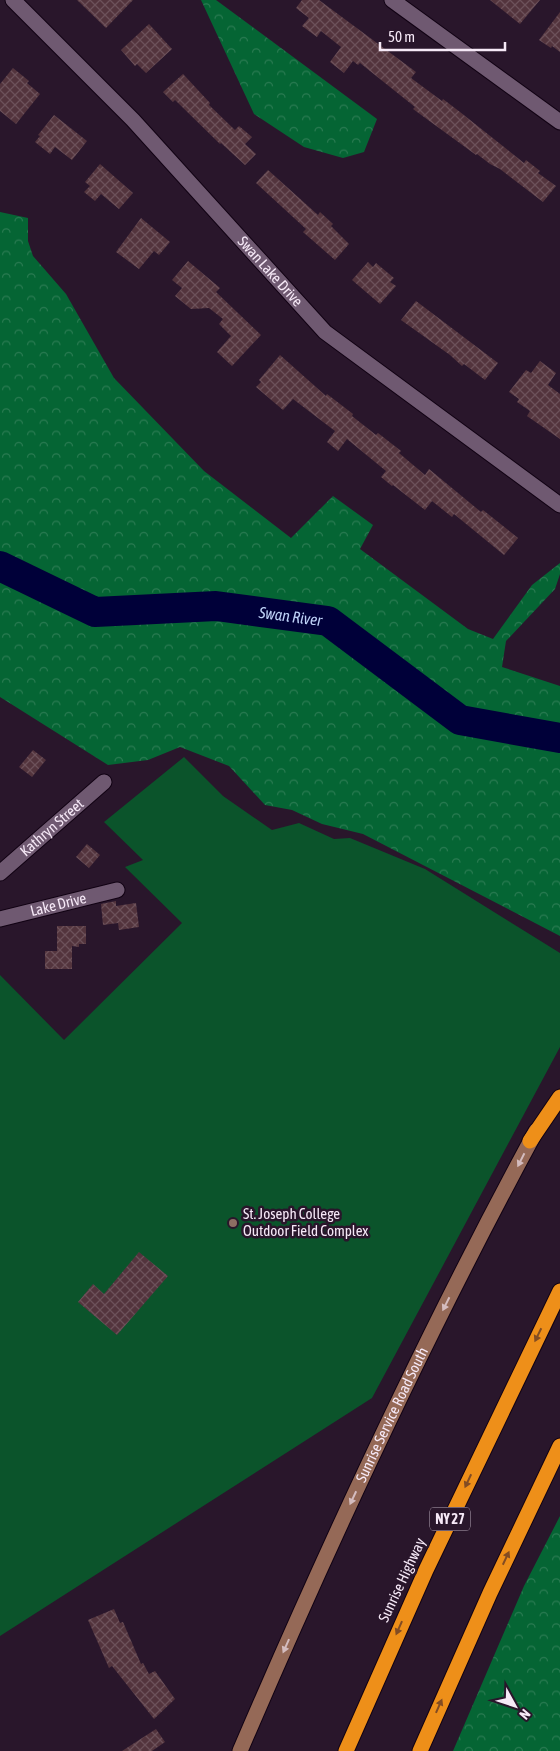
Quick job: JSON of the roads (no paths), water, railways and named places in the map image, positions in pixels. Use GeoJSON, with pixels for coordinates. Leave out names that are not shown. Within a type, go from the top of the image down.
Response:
{"type":"FeatureCollection","features":[{"type":"Feature","properties":{"kind":"highway"},"geometry":{"type":"LineString","coordinates":[[530,1141],[560,1097]]}},
{"type":"Feature","properties":{"kind":"highway","name":"Sunrise Highway"},"geometry":{"type":"LineString","coordinates":[[346,1751],[426,1570],[560,1291]]}},
{"type":"Feature","properties":{"kind":"highway"},"geometry":{"type":"LineString","coordinates":[[420,1751],[490,1593],[560,1446]]}},
{"type":"Feature","properties":{"kind":"main road","name":"Sunrise Service Road South"},"geometry":{"type":"LineString","coordinates":[[240,1751],[392,1414],[530,1141],[560,1086]]}},
{"type":"Feature","properties":{"kind":"street","name":"Swan Lake Drive"},"geometry":{"type":"LineString","coordinates":[[13,0],[133,120],[325,332],[560,505]]}},
{"type":"Feature","properties":{"kind":"street"},"geometry":{"type":"LineString","coordinates":[[392,0],[560,122]]}},
{"type":"Feature","properties":{"kind":"street","name":"Kathryn Street"},"geometry":{"type":"LineString","coordinates":[[0,873],[104,782]]}},
{"type":"Feature","properties":{"kind":"street","name":"Lake Drive"},"geometry":{"type":"LineString","coordinates":[[0,919],[117,890]]}},
{"type":"Feature","properties":{"kind":"waterway","name":"Swan River"},"geometry":{"type":"LineString","coordinates":[[0,566],[95,612],[216,606],[328,621],[460,720],[560,738]]}},
{"type":"Feature","properties":{"kind":"place","name":"St. Joseph College Outdoor Field Complex"},"geometry":{"type":"Point","coordinates":[233,1223]}}]}
